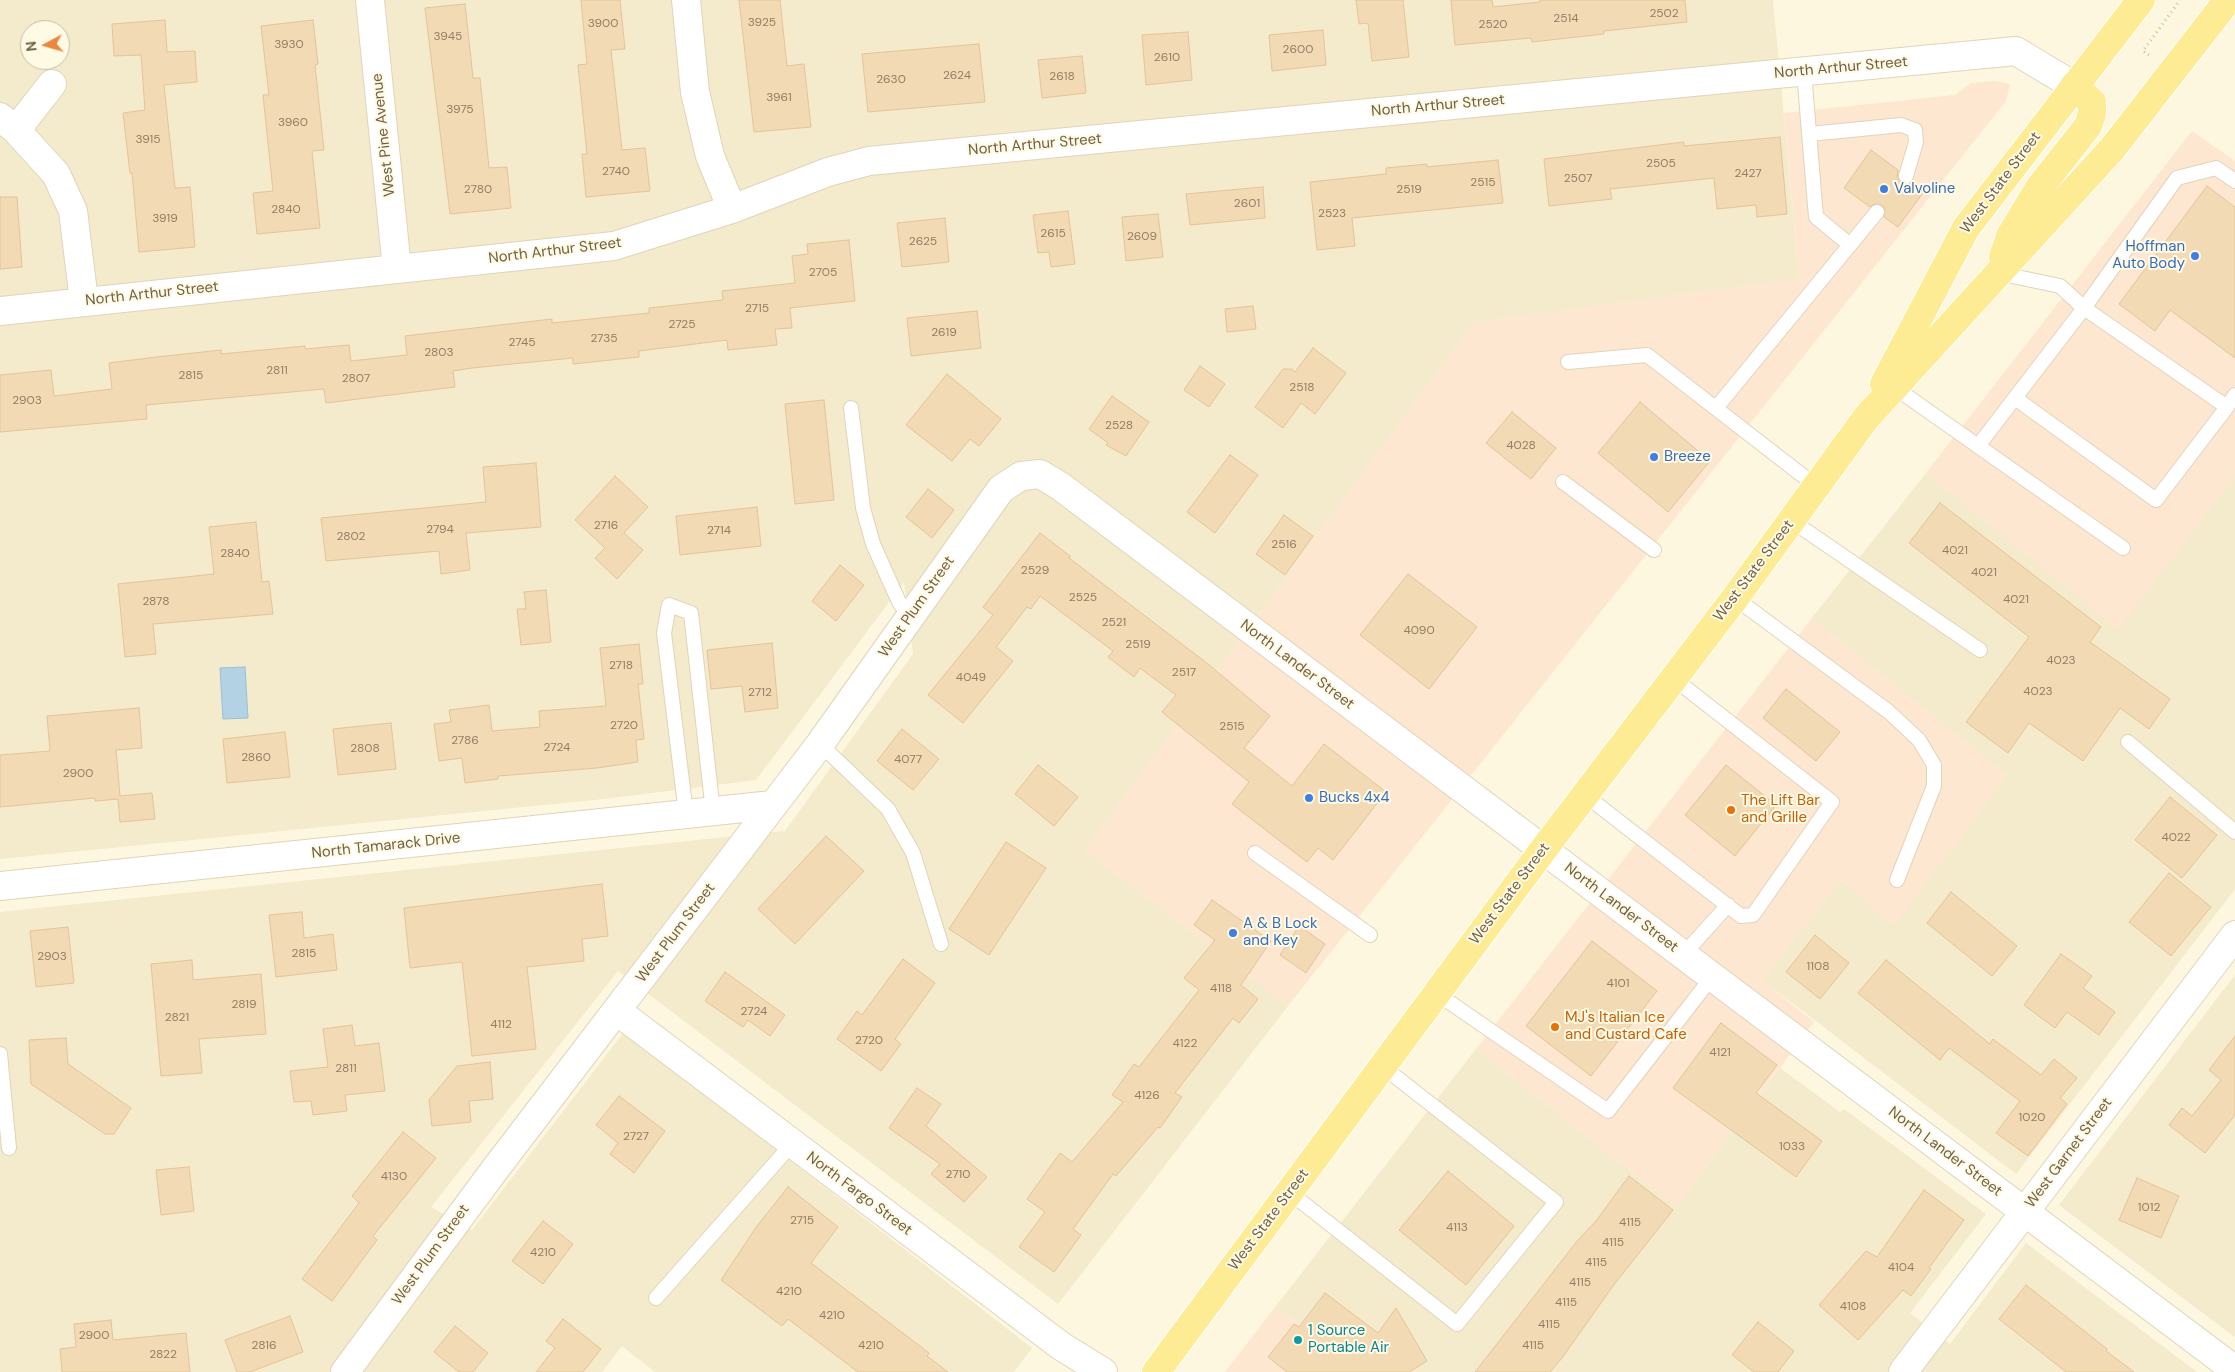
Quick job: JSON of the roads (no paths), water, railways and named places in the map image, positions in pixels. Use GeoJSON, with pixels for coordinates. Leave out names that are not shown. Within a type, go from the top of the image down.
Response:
{"type":"FeatureCollection","features":[{"type":"Feature","properties":{"kind":"main road","name":"West State Street"},"geometry":{"type":"LineString","coordinates":[[1866,418],[1966,228],[2141,0]]}},
{"type":"Feature","properties":{"kind":"main road","name":"West State Street"},"geometry":{"type":"LineString","coordinates":[[1156,1372],[1436,993],[1735,598],[1866,418],[2112,149],[2228,0]]}},
{"type":"Feature","properties":{"kind":"main road","name":"West State Street"},"geometry":{"type":"LineString","coordinates":[[1998,273],[2010,236],[2039,188],[2088,126],[2092,114],[2092,102],[2074,86]]}},
{"type":"Feature","properties":{"kind":"street","name":"West Pine Avenue"},"geometry":{"type":"LineString","coordinates":[[370,0],[398,269]]}},
{"type":"Feature","properties":{"kind":"street"},"geometry":{"type":"LineString","coordinates":[[686,0],[697,102],[710,156],[732,209]]}},
{"type":"Feature","properties":{"kind":"street","name":"North Arthur Street"},"geometry":{"type":"LineString","coordinates":[[0,311],[614,246],[732,209],[828,172],[869,161],[2016,51],[2074,86]]}},
{"type":"Feature","properties":{"kind":"street"},"geometry":{"type":"LineString","coordinates":[[52,84],[8,123],[56,174],[73,212],[84,301]]}},
{"type":"Feature","properties":{"kind":"street","name":"North Lander Street"},"geometry":{"type":"LineString","coordinates":[[1001,490],[1021,476],[1040,474],[1060,486],[2235,1370]]}},
{"type":"Feature","properties":{"kind":"street","name":"West Plum Street"},"geometry":{"type":"LineString","coordinates":[[345,1372],[496,1168],[820,744],[1001,490]]}},
{"type":"Feature","properties":{"kind":"street","name":"North Tamarack Drive"},"geometry":{"type":"LineString","coordinates":[[0,886],[772,805]]}},
{"type":"Feature","properties":{"kind":"street","name":"West Garnet Street"},"geometry":{"type":"LineString","coordinates":[[1903,1372],[2235,935]]}},
{"type":"Feature","properties":{"kind":"street","name":"North Fargo Street"},"geometry":{"type":"LineString","coordinates":[[616,1012],[1062,1346],[1103,1372]]}},
{"type":"Feature","properties":{"kind":"lane"},"geometry":{"type":"LineString","coordinates":[[1804,72],[1816,217],[1850,245]]}},
{"type":"Feature","properties":{"kind":"lane"},"geometry":{"type":"LineString","coordinates":[[1810,134],[1901,126],[1915,130],[1916,142],[1906,176]]}},
{"type":"Feature","properties":{"kind":"lane"},"geometry":{"type":"LineString","coordinates":[[1978,446],[2084,308],[2177,178],[2216,168],[2235,180]]}},
{"type":"Feature","properties":{"kind":"lane"},"geometry":{"type":"LineString","coordinates":[[1716,408],[1877,212]]}},
{"type":"Feature","properties":{"kind":"lane"},"geometry":{"type":"LineString","coordinates":[[1998,273],[2060,286],[2084,308],[2231,401],[2156,500],[2015,398]]}},
{"type":"Feature","properties":{"kind":"lane"},"geometry":{"type":"LineString","coordinates":[[1568,362],[1647,355],[1816,486]]}},
{"type":"Feature","properties":{"kind":"lane"},"geometry":{"type":"LineString","coordinates":[[1894,387],[2123,548]]}},
{"type":"Feature","properties":{"kind":"lane"},"geometry":{"type":"LineString","coordinates":[[851,408],[863,508],[873,544],[899,602],[910,616]]}},
{"type":"Feature","properties":{"kind":"lane"},"geometry":{"type":"LineString","coordinates":[[1563,482],[1654,550]]}},
{"type":"Feature","properties":{"kind":"lane"},"geometry":{"type":"LineString","coordinates":[[1792,521],[1980,650]]}},
{"type":"Feature","properties":{"kind":"lane"},"geometry":{"type":"LineString","coordinates":[[1735,598],[1889,712],[1920,740],[1934,765],[1934,786],[1897,880]]}},
{"type":"Feature","properties":{"kind":"lane"},"geometry":{"type":"LineString","coordinates":[[669,605],[691,613],[699,813],[664,633],[669,605]]}},
{"type":"Feature","properties":{"kind":"lane"},"geometry":{"type":"LineString","coordinates":[[1585,794],[1741,916],[1753,914],[1832,802],[1673,678]]}},
{"type":"Feature","properties":{"kind":"lane"},"geometry":{"type":"LineString","coordinates":[[2128,742],[2235,832]]}},
{"type":"Feature","properties":{"kind":"lane"},"geometry":{"type":"LineString","coordinates":[[820,744],[888,809],[912,853],[941,944]]}},
{"type":"Feature","properties":{"kind":"lane"},"geometry":{"type":"LineString","coordinates":[[1255,853],[1370,935]]}},
{"type":"Feature","properties":{"kind":"lane"},"geometry":{"type":"LineString","coordinates":[[1683,954],[1728,905]]}},
{"type":"Feature","properties":{"kind":"lane"},"geometry":{"type":"LineString","coordinates":[[1436,993],[1608,1111],[1712,977]]}},
{"type":"Feature","properties":{"kind":"lane"},"geometry":{"type":"LineString","coordinates":[[0,1054],[9,1148]]}},
{"type":"Feature","properties":{"kind":"lane"},"geometry":{"type":"LineString","coordinates":[[1289,1192],[1457,1324],[1556,1202],[1382,1066]]}},
{"type":"Feature","properties":{"kind":"lane"},"geometry":{"type":"LineString","coordinates":[[656,1298],[792,1144]]}},
{"type":"Feature","properties":{"kind":"water"},"geometry":{"type":"Polygon","coordinates":[[[245,667],[248,718],[223,719],[220,668],[245,667]]]}},
{"type":"Feature","properties":{"kind":"place","name":"Valvoline"},"geometry":{"type":"Point","coordinates":[1884,189]}},
{"type":"Feature","properties":{"kind":"place","name":"Hoffman Auto Body"},"geometry":{"type":"Point","coordinates":[2195,256]}},
{"type":"Feature","properties":{"kind":"place","name":"Breeze"},"geometry":{"type":"Point","coordinates":[1654,457]}},
{"type":"Feature","properties":{"kind":"place","name":"Bucks 4x4"},"geometry":{"type":"Point","coordinates":[1309,798]}},
{"type":"Feature","properties":{"kind":"place","name":"The Lift Bar and Grille"},"geometry":{"type":"Point","coordinates":[1731,810]}},
{"type":"Feature","properties":{"kind":"place","name":"A & B Lock and Key"},"geometry":{"type":"Point","coordinates":[1233,933]}},
{"type":"Feature","properties":{"kind":"place","name":"MJ's Italian Ice and Custard Cafe"},"geometry":{"type":"Point","coordinates":[1555,1027]}},
{"type":"Feature","properties":{"kind":"place","name":"1 Source Portable Air"},"geometry":{"type":"Point","coordinates":[1298,1340]}}]}
